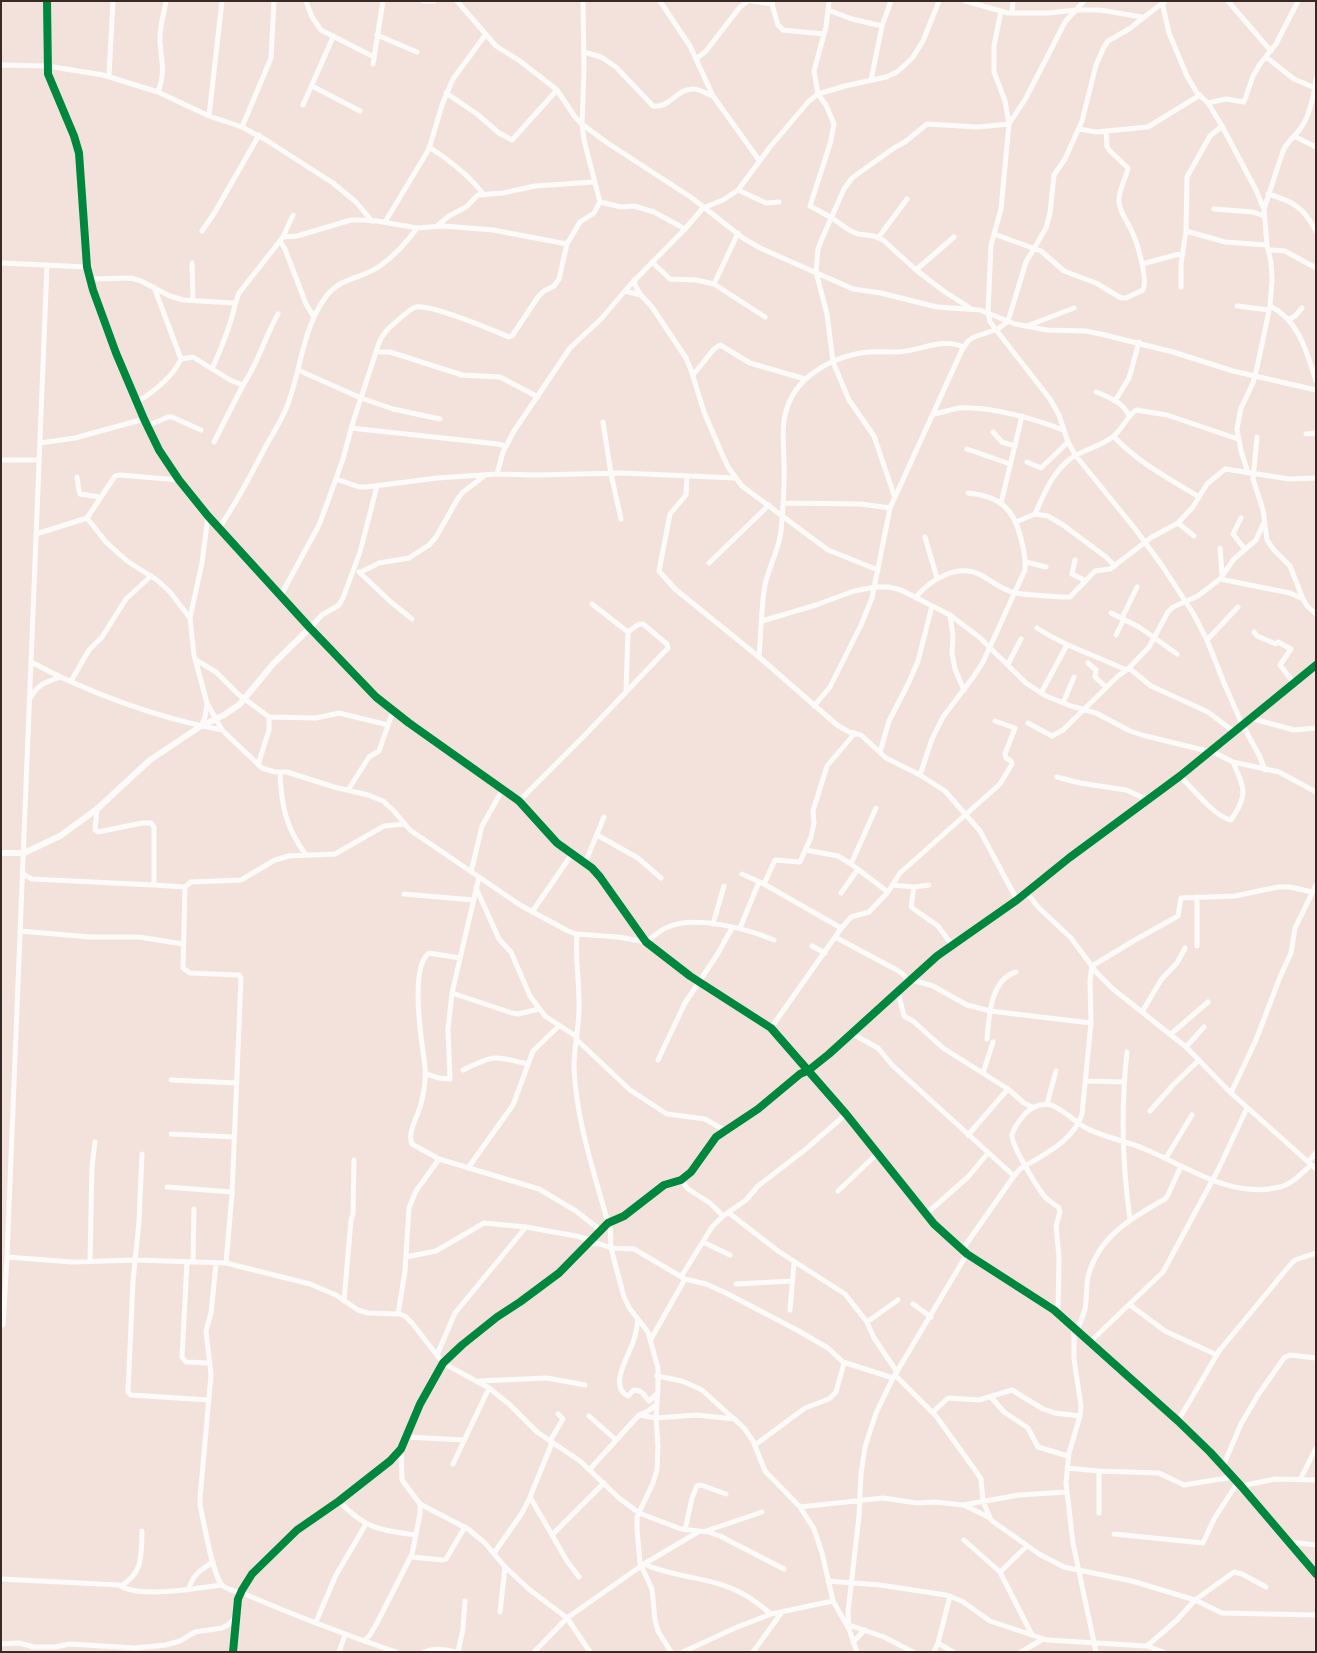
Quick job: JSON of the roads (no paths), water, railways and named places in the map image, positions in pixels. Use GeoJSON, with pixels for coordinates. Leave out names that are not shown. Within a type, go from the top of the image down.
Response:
{"type":"FeatureCollection","features":[{"type":"Feature","properties":{"kind":"street"},"geometry":{"type":"LineString","coordinates":[[48,1],[47,66],[50,81],[58,96],[79,153],[87,267],[90,279],[101,314],[159,450],[179,480],[208,516],[367,688],[393,711],[464,763],[519,800],[557,843],[585,863],[600,877],[646,942],[660,955],[698,982],[772,1028],[846,1114],[944,1235],[965,1252],[1058,1314],[1178,1421],[1238,1481],[1316,1574]]}},
{"type":"Feature","properties":{"kind":"street"},"geometry":{"type":"LineString","coordinates":[[109,76],[113,1]]}},
{"type":"Feature","properties":{"kind":"street"},"geometry":{"type":"LineString","coordinates":[[158,92],[162,82],[163,64],[160,40],[166,1]]}},
{"type":"Feature","properties":{"kind":"street"},"geometry":{"type":"LineString","coordinates":[[209,116],[222,1]]}},
{"type":"Feature","properties":{"kind":"street"},"geometry":{"type":"LineString","coordinates":[[242,127],[271,58],[274,1]]}},
{"type":"Feature","properties":{"kind":"street"},"geometry":{"type":"LineString","coordinates":[[306,1],[317,26],[374,57]]}},
{"type":"Feature","properties":{"kind":"street"},"geometry":{"type":"LineString","coordinates":[[373,64],[383,1]]}},
{"type":"Feature","properties":{"kind":"street"},"geometry":{"type":"LineString","coordinates":[[423,1],[434,1]]}},
{"type":"Feature","properties":{"kind":"street"},"geometry":{"type":"LineString","coordinates":[[457,1],[496,46],[520,61],[557,90],[582,124],[606,142],[692,198],[703,208],[760,248],[853,289],[880,293],[937,308],[972,309],[988,312],[1008,321],[1047,330],[1086,331],[1139,342],[1255,376],[1316,390]]}},
{"type":"Feature","properties":{"kind":"street"},"geometry":{"type":"LineString","coordinates":[[281,595],[319,525],[384,333],[398,322],[410,308],[419,306],[455,316],[509,337],[512,336],[538,296],[554,286],[559,279],[567,244],[580,222],[594,214],[600,202],[582,124],[584,1]]}},
{"type":"Feature","properties":{"kind":"street"},"geometry":{"type":"LineString","coordinates":[[660,1],[674,20],[696,59],[713,96],[759,160]]}},
{"type":"Feature","properties":{"kind":"street"},"geometry":{"type":"LineString","coordinates":[[696,59],[706,51],[740,7],[748,1]]}},
{"type":"Feature","properties":{"kind":"street"},"geometry":{"type":"LineString","coordinates":[[752,1],[772,3],[778,25],[783,30],[824,34]]}},
{"type":"Feature","properties":{"kind":"street"},"geometry":{"type":"LineString","coordinates":[[829,1],[824,34],[814,71],[818,94],[826,105],[834,124],[826,159],[810,205],[858,234],[878,238],[891,246],[916,270],[972,309]]}},
{"type":"Feature","properties":{"kind":"street"},"geometry":{"type":"LineString","coordinates":[[871,80],[882,26],[891,1]]}},
{"type":"Feature","properties":{"kind":"street"},"geometry":{"type":"LineString","coordinates":[[498,474],[501,458],[506,446],[524,415],[570,348],[601,319],[634,280],[685,229],[703,208],[723,200],[738,190],[794,116],[818,94],[886,77],[897,72],[913,57],[923,41],[940,1]]}},
{"type":"Feature","properties":{"kind":"street"},"geometry":{"type":"LineString","coordinates":[[965,1],[1012,13],[1048,13],[1076,10],[1108,11],[1142,18]]}},
{"type":"Feature","properties":{"kind":"street"},"geometry":{"type":"LineString","coordinates":[[1012,13],[1013,1]]}},
{"type":"Feature","properties":{"kind":"street"},"geometry":{"type":"LineString","coordinates":[[1010,124],[1026,98],[1065,22],[1084,1]]}},
{"type":"Feature","properties":{"kind":"street"},"geometry":{"type":"LineString","coordinates":[[1228,1],[1271,51]]}},
{"type":"Feature","properties":{"kind":"street"},"geometry":{"type":"LineString","coordinates":[[1208,103],[1226,99],[1244,102],[1253,76],[1283,32],[1298,1]]}},
{"type":"Feature","properties":{"kind":"street"},"geometry":{"type":"LineString","coordinates":[[814,706],[830,687],[861,626],[875,587],[890,508],[964,347],[974,337],[995,330],[1008,321],[1026,262],[1046,228],[1050,213],[1054,175],[1065,159],[1079,129],[1096,65],[1104,47],[1108,41],[1129,29],[1163,2],[1169,33],[1187,76],[1208,103],[1222,126],[1260,197],[1264,209]]}},
{"type":"Feature","properties":{"kind":"street"},"geometry":{"type":"LineString","coordinates":[[828,10],[852,19],[882,26]]}},
{"type":"Feature","properties":{"kind":"street"},"geometry":{"type":"LineString","coordinates":[[1001,11],[994,46],[994,72],[1005,101],[1010,124],[1001,208],[991,245],[988,312],[990,322],[1050,399],[1058,415],[1062,430],[1076,456],[1145,542],[1193,613],[1207,640],[1242,724],[1260,754],[1266,770]]}},
{"type":"Feature","properties":{"kind":"street"},"geometry":{"type":"LineString","coordinates":[[385,222],[415,175],[429,147],[446,94],[457,73],[486,34]]}},
{"type":"Feature","properties":{"kind":"street"},"geometry":{"type":"LineString","coordinates":[[377,35],[417,52]]}},
{"type":"Feature","properties":{"kind":"street"},"geometry":{"type":"LineString","coordinates":[[303,105],[333,36]]}},
{"type":"Feature","properties":{"kind":"street"},"geometry":{"type":"LineString","coordinates":[[584,52],[601,57],[616,67],[653,106],[663,106],[684,90],[696,88],[713,96]]}},
{"type":"Feature","properties":{"kind":"street"},"geometry":{"type":"LineString","coordinates":[[1266,57],[1294,79],[1315,88]]}},
{"type":"Feature","properties":{"kind":"street"},"geometry":{"type":"LineString","coordinates":[[1,65],[47,66],[109,76],[158,92],[209,116],[242,127],[259,135],[333,184],[356,202],[372,220]]}},
{"type":"Feature","properties":{"kind":"street"},"geometry":{"type":"LineString","coordinates":[[1316,79],[1315,88],[1301,128],[1287,143],[1283,151],[1264,209],[1272,280],[1269,308],[1255,376],[1238,421],[1238,439],[1263,510],[1267,540],[1290,566],[1303,599],[1307,606],[1316,614]]}},
{"type":"Feature","properties":{"kind":"street"},"geometry":{"type":"LineString","coordinates":[[312,86],[360,110]]}},
{"type":"Feature","properties":{"kind":"street"},"geometry":{"type":"LineString","coordinates":[[446,94],[512,140],[557,90]]}},
{"type":"Feature","properties":{"kind":"street"},"geometry":{"type":"LineString","coordinates":[[1079,129],[1096,132],[1148,127],[1200,95]]}},
{"type":"Feature","properties":{"kind":"street"},"geometry":{"type":"LineString","coordinates":[[1309,107],[1316,107]]}},
{"type":"Feature","properties":{"kind":"street"},"geometry":{"type":"LineString","coordinates":[[895,498],[874,436],[849,400],[833,362],[827,314],[816,272],[818,250],[844,189],[852,178],[905,142],[927,124],[978,126],[1010,124]]}},
{"type":"Feature","properties":{"kind":"street"},"geometry":{"type":"LineString","coordinates":[[1181,287],[1181,264],[1186,231],[1186,177],[1210,136],[1222,126]]}},
{"type":"Feature","properties":{"kind":"street"},"geometry":{"type":"LineString","coordinates":[[994,234],[1034,248],[1049,257],[1064,271],[1096,283],[1123,298],[1144,288],[1145,280],[1142,264],[1133,234],[1125,219],[1119,200],[1128,168],[1109,150],[1106,131]]}},
{"type":"Feature","properties":{"kind":"street"},"geometry":{"type":"LineString","coordinates":[[202,231],[259,135]]}},
{"type":"Feature","properties":{"kind":"street"},"geometry":{"type":"LineString","coordinates":[[1294,136],[1316,147]]}},
{"type":"Feature","properties":{"kind":"street"},"geometry":{"type":"LineString","coordinates":[[429,147],[455,166],[484,195]]}},
{"type":"Feature","properties":{"kind":"street"},"geometry":{"type":"LineString","coordinates":[[437,226],[449,216],[466,207],[478,196],[535,186],[594,182]]}},
{"type":"Feature","properties":{"kind":"street"},"geometry":{"type":"LineString","coordinates":[[738,190],[766,203],[779,202]]}},
{"type":"Feature","properties":{"kind":"street"},"geometry":{"type":"LineString","coordinates":[[1260,197],[1267,196],[1295,204],[1311,222],[1316,231]]}},
{"type":"Feature","properties":{"kind":"street"},"geometry":{"type":"LineString","coordinates":[[878,238],[906,199]]}},
{"type":"Feature","properties":{"kind":"street"},"geometry":{"type":"LineString","coordinates":[[600,202],[621,207],[634,206],[654,212],[685,229]]}},
{"type":"Feature","properties":{"kind":"street"},"geometry":{"type":"LineString","coordinates":[[1214,209],[1254,212],[1264,216]]}},
{"type":"Feature","properties":{"kind":"street"},"geometry":{"type":"LineString","coordinates":[[212,369],[233,316],[234,303],[248,281],[282,239],[293,215]]}},
{"type":"Feature","properties":{"kind":"street"},"geometry":{"type":"LineString","coordinates":[[282,239],[351,220],[372,220],[417,228],[437,226],[493,230],[567,244]]}},
{"type":"Feature","properties":{"kind":"street"},"geometry":{"type":"LineString","coordinates":[[219,528],[254,470],[283,416],[314,317],[321,303],[333,288],[341,282],[363,275],[379,266],[404,244],[417,228]]}},
{"type":"Feature","properties":{"kind":"street"},"geometry":{"type":"LineString","coordinates":[[1186,231],[1225,242],[1285,251],[1316,268]]}},
{"type":"Feature","properties":{"kind":"street"},"geometry":{"type":"LineString","coordinates":[[714,284],[738,233]]}},
{"type":"Feature","properties":{"kind":"street"},"geometry":{"type":"LineString","coordinates":[[916,270],[954,237]]}},
{"type":"Feature","properties":{"kind":"street"},"geometry":{"type":"LineString","coordinates":[[282,239],[306,304],[314,317]]}},
{"type":"Feature","properties":{"kind":"street"},"geometry":{"type":"LineString","coordinates":[[1142,264],[1183,253]]}},
{"type":"Feature","properties":{"kind":"street"},"geometry":{"type":"LineString","coordinates":[[652,262],[670,280],[696,280],[714,284],[765,317]]}},
{"type":"Feature","properties":{"kind":"street"},"geometry":{"type":"LineString","coordinates":[[1,263],[87,267]]}},
{"type":"Feature","properties":{"kind":"street"},"geometry":{"type":"LineString","coordinates":[[192,263],[192,301]]}},
{"type":"Feature","properties":{"kind":"street"},"geometry":{"type":"LineString","coordinates":[[3,1324],[8,1241],[47,265]]}},
{"type":"Feature","properties":{"kind":"street"},"geometry":{"type":"LineString","coordinates":[[90,279],[131,278],[142,281],[176,298],[192,301],[234,303]]}},
{"type":"Feature","properties":{"kind":"street"},"geometry":{"type":"LineString","coordinates":[[634,280],[641,295],[652,307],[686,358],[704,412],[728,467],[742,486],[828,550],[878,570]]}},
{"type":"Feature","properties":{"kind":"street"},"geometry":{"type":"LineString","coordinates":[[137,402],[167,379],[181,359],[154,287]]}},
{"type":"Feature","properties":{"kind":"street"},"geometry":{"type":"LineString","coordinates":[[625,291],[641,295]]}},
{"type":"Feature","properties":{"kind":"street"},"geometry":{"type":"LineString","coordinates":[[1237,306],[1278,310],[1288,320],[1305,346],[1316,381]]}},
{"type":"Feature","properties":{"kind":"street"},"geometry":{"type":"LineString","coordinates":[[1026,326],[1074,308]]}},
{"type":"Feature","properties":{"kind":"street"},"geometry":{"type":"LineString","coordinates":[[1288,320],[1295,316],[1302,308]]}},
{"type":"Feature","properties":{"kind":"street"},"geometry":{"type":"LineString","coordinates":[[214,442],[243,385],[251,374],[278,314]]}},
{"type":"Feature","properties":{"kind":"street"},"geometry":{"type":"LineString","coordinates":[[1115,401],[1129,378],[1139,342]]}},
{"type":"Feature","properties":{"kind":"street"},"geometry":{"type":"LineString","coordinates":[[759,657],[765,584],[778,546],[782,515],[784,420],[789,401],[796,388],[805,379],[833,362],[861,353],[904,352],[939,344],[956,343],[964,347]]}},
{"type":"Feature","properties":{"kind":"street"},"geometry":{"type":"LineString","coordinates":[[693,375],[714,349],[720,345],[750,363],[805,379]]}},
{"type":"Feature","properties":{"kind":"street"},"geometry":{"type":"LineString","coordinates":[[376,352],[390,352],[462,375],[500,377],[538,397]]}},
{"type":"Feature","properties":{"kind":"street"},"geometry":{"type":"LineString","coordinates":[[181,359],[193,357],[230,380],[243,385]]}},
{"type":"Feature","properties":{"kind":"street"},"geometry":{"type":"LineString","coordinates":[[298,370],[361,398],[393,409],[440,418]]}},
{"type":"Feature","properties":{"kind":"street"},"geometry":{"type":"LineString","coordinates":[[1096,392],[1122,406],[1129,416]]}},
{"type":"Feature","properties":{"kind":"street"},"geometry":{"type":"LineString","coordinates":[[933,414],[945,413],[958,408],[970,408],[1022,416],[1062,430]]}},
{"type":"Feature","properties":{"kind":"street"},"geometry":{"type":"LineString","coordinates":[[1035,514],[1051,481],[1063,466],[1076,456],[1114,437],[1129,416],[1136,410],[1167,415],[1238,439]]}},
{"type":"Feature","properties":{"kind":"street"},"geometry":{"type":"LineString","coordinates":[[1001,503],[1022,416]]}},
{"type":"Feature","properties":{"kind":"street"},"geometry":{"type":"LineString","coordinates":[[40,443],[75,438],[172,417],[201,430]]}},
{"type":"Feature","properties":{"kind":"street"},"geometry":{"type":"LineString","coordinates":[[603,422],[611,474],[621,519]]}},
{"type":"Feature","properties":{"kind":"street"},"geometry":{"type":"LineString","coordinates":[[351,428],[506,446]]}},
{"type":"Feature","properties":{"kind":"street"},"geometry":{"type":"LineString","coordinates":[[993,432],[1002,442],[1015,446]]}},
{"type":"Feature","properties":{"kind":"street"},"geometry":{"type":"LineString","coordinates":[[1306,434],[1316,433]]}},
{"type":"Feature","properties":{"kind":"street"},"geometry":{"type":"LineString","coordinates":[[1114,437],[1126,450],[1151,469],[1199,496]]}},
{"type":"Feature","properties":{"kind":"street"},"geometry":{"type":"LineString","coordinates":[[1250,474],[1257,437]]}},
{"type":"Feature","properties":{"kind":"street"},"geometry":{"type":"LineString","coordinates":[[1027,462],[1041,468],[1068,442]]}},
{"type":"Feature","properties":{"kind":"street"},"geometry":{"type":"LineString","coordinates":[[967,450],[1010,464]]}},
{"type":"Feature","properties":{"kind":"street"},"geometry":{"type":"LineString","coordinates":[[1,460],[39,460]]}},
{"type":"Feature","properties":{"kind":"street"},"geometry":{"type":"LineString","coordinates":[[916,598],[921,591],[937,578],[947,574],[971,571],[1015,593],[1070,597],[1095,571],[1110,569],[1116,566],[1152,537],[1178,523],[1193,507],[1211,479],[1225,469],[1289,479],[1316,478]]}},
{"type":"Feature","properties":{"kind":"street"},"geometry":{"type":"LineString","coordinates":[[336,479],[359,487],[437,478],[498,474],[611,474],[736,478]]}},
{"type":"Feature","properties":{"kind":"street"},"geometry":{"type":"LineString","coordinates":[[36,534],[87,518],[113,478],[117,475],[179,480]]}},
{"type":"Feature","properties":{"kind":"street"},"geometry":{"type":"LineString","coordinates":[[354,571],[361,572],[379,563],[409,558],[429,545],[457,500],[484,476]]}},
{"type":"Feature","properties":{"kind":"street"},"geometry":{"type":"LineString","coordinates":[[687,476],[686,495],[670,514],[659,571],[675,590],[759,657],[842,729],[861,735],[886,758],[920,775],[945,791],[986,840],[1017,900]]}},
{"type":"Feature","properties":{"kind":"street"},"geometry":{"type":"LineString","coordinates":[[77,477],[80,494],[100,497]]}},
{"type":"Feature","properties":{"kind":"street"},"geometry":{"type":"LineString","coordinates":[[1,853],[24,853],[60,836],[97,809],[150,760],[201,726],[230,711],[244,699],[273,664],[322,616],[341,602],[354,571],[377,486]]}},
{"type":"Feature","properties":{"kind":"street"},"geometry":{"type":"LineString","coordinates":[[920,775],[932,739],[943,717],[974,676],[1015,593],[1026,562],[1016,522],[1011,513],[1001,503],[977,494],[968,493]]}},
{"type":"Feature","properties":{"kind":"street"},"geometry":{"type":"LineString","coordinates":[[783,503],[854,503],[890,508]]}},
{"type":"Feature","properties":{"kind":"street"},"geometry":{"type":"LineString","coordinates":[[709,563],[769,505]]}},
{"type":"Feature","properties":{"kind":"street"},"geometry":{"type":"LineString","coordinates":[[1016,522],[1035,514],[1048,516],[1063,525],[1116,566]]}},
{"type":"Feature","properties":{"kind":"street"},"geometry":{"type":"LineString","coordinates":[[208,516],[200,570],[190,618],[196,660],[207,703],[215,719],[222,730],[258,765],[268,770],[368,795],[383,801],[410,830],[532,912],[568,931],[577,934],[646,942],[672,925],[695,923],[754,931],[774,940]]}},
{"type":"Feature","properties":{"kind":"street"},"geometry":{"type":"LineString","coordinates":[[87,518],[106,542],[127,561],[170,592],[190,618]]}},
{"type":"Feature","properties":{"kind":"street"},"geometry":{"type":"LineString","coordinates":[[1241,518],[1233,534],[1244,548]]}},
{"type":"Feature","properties":{"kind":"street"},"geometry":{"type":"LineString","coordinates":[[1028,723],[1052,736],[1063,730],[1149,647],[1168,612],[1173,607],[1198,596],[1221,576],[1244,548],[1256,540],[1264,522]]}},
{"type":"Feature","properties":{"kind":"street"},"geometry":{"type":"LineString","coordinates":[[1178,523],[1194,536]]}},
{"type":"Feature","properties":{"kind":"street"},"geometry":{"type":"LineString","coordinates":[[925,537],[937,578]]}},
{"type":"Feature","properties":{"kind":"street"},"geometry":{"type":"LineString","coordinates":[[1220,548],[1221,576]]}},
{"type":"Feature","properties":{"kind":"street"},"geometry":{"type":"LineString","coordinates":[[1075,560],[1072,574],[1086,580]]}},
{"type":"Feature","properties":{"kind":"street"},"geometry":{"type":"LineString","coordinates":[[1026,562],[1046,567]]}},
{"type":"Feature","properties":{"kind":"street"},"geometry":{"type":"LineString","coordinates":[[361,572],[391,602],[412,619]]}},
{"type":"Feature","properties":{"kind":"street"},"geometry":{"type":"LineString","coordinates":[[71,680],[89,650],[102,637],[126,599],[150,576]]}},
{"type":"Feature","properties":{"kind":"street"},"geometry":{"type":"LineString","coordinates":[[1221,576],[1290,593],[1303,599]]}},
{"type":"Feature","properties":{"kind":"street"},"geometry":{"type":"LineString","coordinates":[[762,621],[816,605],[854,591],[875,587],[889,587],[950,615],[989,647],[994,654],[1008,664],[1026,683],[1041,693],[1063,703],[1085,709],[1142,735],[1218,754],[1233,762],[1285,775],[1316,792]]}},
{"type":"Feature","properties":{"kind":"street"},"geometry":{"type":"LineString","coordinates":[[1116,635],[1137,587]]}},
{"type":"Feature","properties":{"kind":"street"},"geometry":{"type":"LineString","coordinates":[[592,604],[628,632]]}},
{"type":"Feature","properties":{"kind":"street"},"geometry":{"type":"LineString","coordinates":[[880,752],[888,721],[908,684],[918,660],[932,606]]}},
{"type":"Feature","properties":{"kind":"street"},"geometry":{"type":"LineString","coordinates":[[1207,640],[1238,607]]}},
{"type":"Feature","properties":{"kind":"street"},"geometry":{"type":"LineString","coordinates":[[1111,613],[1139,627],[1177,654]]}},
{"type":"Feature","properties":{"kind":"street"},"geometry":{"type":"LineString","coordinates":[[950,615],[953,636],[952,653],[955,669],[964,690]]}},
{"type":"Feature","properties":{"kind":"street"},"geometry":{"type":"LineString","coordinates":[[519,800],[626,692],[668,648],[667,644],[643,624],[634,626],[628,632],[626,692]]}},
{"type":"Feature","properties":{"kind":"street"},"geometry":{"type":"LineString","coordinates":[[1037,628],[1055,640],[1128,669],[1151,686],[1208,712],[1233,731]]}},
{"type":"Feature","properties":{"kind":"street"},"geometry":{"type":"LineString","coordinates":[[1254,632],[1261,638],[1276,644],[1278,642],[1291,649],[1280,665],[1294,682]]}},
{"type":"Feature","properties":{"kind":"street"},"geometry":{"type":"LineString","coordinates":[[1008,664],[1021,639]]}},
{"type":"Feature","properties":{"kind":"street"},"geometry":{"type":"LineString","coordinates":[[1041,693],[1067,645]]}},
{"type":"Feature","properties":{"kind":"street"},"geometry":{"type":"LineString","coordinates":[[196,660],[216,672],[244,699],[269,717],[316,718],[339,713],[388,726]]}},
{"type":"Feature","properties":{"kind":"street"},"geometry":{"type":"LineString","coordinates":[[31,662],[60,677],[137,708],[222,730]]}},
{"type":"Feature","properties":{"kind":"street"},"geometry":{"type":"LineString","coordinates":[[1088,663],[1096,670],[1095,677],[1106,687]]}},
{"type":"Feature","properties":{"kind":"street"},"geometry":{"type":"LineString","coordinates":[[590,1652],[566,1618],[530,1590],[505,1567],[485,1543],[465,1527],[420,1504],[402,1480],[402,1449],[420,1404],[443,1363],[497,1316],[520,1302],[563,1269],[609,1222],[624,1216],[664,1185],[681,1180],[698,1165],[716,1137],[724,1130],[758,1109],[800,1074],[809,1070],[938,956],[1017,900],[1180,776],[1316,665]]}},
{"type":"Feature","properties":{"kind":"street"},"geometry":{"type":"LineString","coordinates":[[30,698],[38,686],[60,677]]}},
{"type":"Feature","properties":{"kind":"street"},"geometry":{"type":"LineString","coordinates":[[1063,703],[1074,677]]}},
{"type":"Feature","properties":{"kind":"street"},"geometry":{"type":"LineString","coordinates":[[201,726],[205,717],[207,703]]}},
{"type":"Feature","properties":{"kind":"street"},"geometry":{"type":"LineString","coordinates":[[348,790],[369,757],[379,751],[393,711]]}},
{"type":"Feature","properties":{"kind":"street"},"geometry":{"type":"LineString","coordinates":[[258,765],[269,730],[269,717]]}},
{"type":"Feature","properties":{"kind":"street"},"geometry":{"type":"LineString","coordinates":[[1250,718],[1294,730],[1314,729],[1316,737]]}},
{"type":"Feature","properties":{"kind":"street"},"geometry":{"type":"LineString","coordinates":[[772,1028],[841,928],[851,917],[869,912],[888,892],[900,873],[1000,784],[1012,764],[1005,754],[1015,727],[995,721]]}},
{"type":"Feature","properties":{"kind":"street"},"geometry":{"type":"LineString","coordinates":[[740,928],[775,860],[798,863],[806,850],[814,823],[813,811],[826,770],[855,733]]}},
{"type":"Feature","properties":{"kind":"street"},"geometry":{"type":"LineString","coordinates":[[1180,776],[1210,806],[1228,820],[1231,820],[1236,813],[1244,790],[1233,762]]}},
{"type":"Feature","properties":{"kind":"street"},"geometry":{"type":"LineString","coordinates":[[280,772],[282,804],[293,836],[306,855]]}},
{"type":"Feature","properties":{"kind":"street"},"geometry":{"type":"LineString","coordinates":[[1056,777],[1080,783],[1126,790],[1148,800]]}},
{"type":"Feature","properties":{"kind":"street"},"geometry":{"type":"LineString","coordinates":[[471,872],[482,826],[503,789]]}},
{"type":"Feature","properties":{"kind":"street"},"geometry":{"type":"LineString","coordinates":[[851,864],[876,808]]}},
{"type":"Feature","properties":{"kind":"street"},"geometry":{"type":"LineString","coordinates":[[97,809],[95,830],[98,832],[149,822],[153,825],[154,885]]}},
{"type":"Feature","properties":{"kind":"street"},"geometry":{"type":"LineString","coordinates":[[585,863],[604,817]]}},
{"type":"Feature","properties":{"kind":"street"},"geometry":{"type":"LineString","coordinates":[[226,1263],[232,1192],[241,976],[239,974],[187,971],[183,964],[185,887],[190,882],[241,880],[274,860],[290,856],[334,854],[384,826],[405,824]]}},
{"type":"Feature","properties":{"kind":"street"},"geometry":{"type":"LineString","coordinates":[[597,835],[638,858],[661,878]]}},
{"type":"Feature","properties":{"kind":"street"},"geometry":{"type":"LineString","coordinates":[[806,850],[838,856],[888,892]]}},
{"type":"Feature","properties":{"kind":"street"},"geometry":{"type":"LineString","coordinates":[[532,912],[572,854]]}},
{"type":"Feature","properties":{"kind":"street"},"geometry":{"type":"LineString","coordinates":[[842,893],[858,869]]}},
{"type":"Feature","properties":{"kind":"street"},"geometry":{"type":"LineString","coordinates":[[23,874],[32,879],[185,887]]}},
{"type":"Feature","properties":{"kind":"street"},"geometry":{"type":"LineString","coordinates":[[742,874],[762,883],[841,928]]}},
{"type":"Feature","properties":{"kind":"street"},"geometry":{"type":"LineString","coordinates":[[426,1074],[450,1080],[448,1029],[452,993],[479,878]]}},
{"type":"Feature","properties":{"kind":"street"},"geometry":{"type":"LineString","coordinates":[[892,885],[914,887],[929,885]]}},
{"type":"Feature","properties":{"kind":"street"},"geometry":{"type":"LineString","coordinates":[[1231,1093],[1256,1040],[1291,953],[1295,928],[1316,885]]}},
{"type":"Feature","properties":{"kind":"street"},"geometry":{"type":"LineString","coordinates":[[713,924],[724,886]]}},
{"type":"Feature","properties":{"kind":"street"},"geometry":{"type":"LineString","coordinates":[[914,887],[911,907],[938,926],[952,945]]}},
{"type":"Feature","properties":{"kind":"street"},"geometry":{"type":"LineString","coordinates":[[1092,966],[1178,916],[1181,898],[1235,896],[1278,887],[1290,887],[1312,892]]}},
{"type":"Feature","properties":{"kind":"street"},"geometry":{"type":"LineString","coordinates":[[476,888],[500,939],[511,952],[530,996],[545,1016],[576,1038],[630,1090],[667,1114],[705,1119],[724,1130]]}},
{"type":"Feature","properties":{"kind":"street"},"geometry":{"type":"LineString","coordinates":[[1026,892],[1039,908],[1071,938],[1113,990],[1186,1047],[1231,1093],[1316,1170]]}},
{"type":"Feature","properties":{"kind":"street"},"geometry":{"type":"LineString","coordinates":[[404,894],[473,900]]}},
{"type":"Feature","properties":{"kind":"street"},"geometry":{"type":"LineString","coordinates":[[1197,897],[1197,946]]}},
{"type":"Feature","properties":{"kind":"street"},"geometry":{"type":"LineString","coordinates":[[658,1060],[685,1003],[732,928]]}},
{"type":"Feature","properties":{"kind":"street"},"geometry":{"type":"LineString","coordinates":[[20,931],[90,937],[139,937],[183,944]]}},
{"type":"Feature","properties":{"kind":"street"},"geometry":{"type":"LineString","coordinates":[[577,934],[576,951],[580,1002],[574,1065],[583,1129],[609,1222],[611,1248],[624,1297],[652,1340],[658,1368],[656,1405],[657,1470],[636,1520],[643,1565],[652,1589],[657,1626],[671,1652]]}},
{"type":"Feature","properties":{"kind":"street"},"geometry":{"type":"LineString","coordinates":[[835,937],[895,968],[911,981],[933,986],[967,1004],[990,1011],[1091,1023]]}},
{"type":"Feature","properties":{"kind":"street"},"geometry":{"type":"LineString","coordinates":[[812,946],[825,953]]}},
{"type":"Feature","properties":{"kind":"street"},"geometry":{"type":"LineString","coordinates":[[1142,1012],[1161,980],[1185,948]]}},
{"type":"Feature","properties":{"kind":"street"},"geometry":{"type":"LineString","coordinates":[[460,958],[429,953],[423,962],[417,995],[426,1074],[421,1105],[410,1140],[414,1146],[438,1158],[539,1189],[576,1212],[600,1230]]}},
{"type":"Feature","properties":{"kind":"street"},"geometry":{"type":"LineString","coordinates":[[857,1652],[849,1627],[848,1612],[864,1447],[876,1413],[895,1375],[931,1317],[965,1252],[1014,1176],[1065,1140],[1080,1123],[1091,1023],[1090,980],[1092,966]]}},
{"type":"Feature","properties":{"kind":"street"},"geometry":{"type":"LineString","coordinates":[[987,1039],[990,1011],[998,988],[1004,979],[1016,972]]}},
{"type":"Feature","properties":{"kind":"street"},"geometry":{"type":"LineString","coordinates":[[898,992],[904,1016],[913,1021],[943,1048],[1008,1089],[1032,1107]]}},
{"type":"Feature","properties":{"kind":"street"},"geometry":{"type":"LineString","coordinates":[[452,993],[512,1013],[518,1014],[539,1009]]}},
{"type":"Feature","properties":{"kind":"street"},"geometry":{"type":"LineString","coordinates":[[1171,1034],[1208,1002]]}},
{"type":"Feature","properties":{"kind":"street"},"geometry":{"type":"LineString","coordinates":[[468,1168],[514,1106],[533,1051],[559,1026]]}},
{"type":"Feature","properties":{"kind":"street"},"geometry":{"type":"LineString","coordinates":[[1186,1047],[1204,1027]]}},
{"type":"Feature","properties":{"kind":"street"},"geometry":{"type":"LineString","coordinates":[[851,1033],[878,1048],[892,1065],[1014,1176]]}},
{"type":"Feature","properties":{"kind":"street"},"geometry":{"type":"LineString","coordinates":[[983,1073],[994,1042]]}},
{"type":"Feature","properties":{"kind":"street"},"geometry":{"type":"LineString","coordinates":[[1127,1052],[1124,1082],[1123,1142],[1124,1177],[1130,1219]]}},
{"type":"Feature","properties":{"kind":"street"},"geometry":{"type":"LineString","coordinates":[[464,1070],[486,1059],[496,1057],[528,1064]]}},
{"type":"Feature","properties":{"kind":"street"},"geometry":{"type":"LineString","coordinates":[[1150,1111],[1199,1060]]}},
{"type":"Feature","properties":{"kind":"street"},"geometry":{"type":"LineString","coordinates":[[1047,1104],[1056,1071]]}},
{"type":"Feature","properties":{"kind":"street"},"geometry":{"type":"LineString","coordinates":[[171,1080],[237,1083]]}},
{"type":"Feature","properties":{"kind":"street"},"geometry":{"type":"LineString","coordinates":[[1086,1081],[1124,1082]]}},
{"type":"Feature","properties":{"kind":"street"},"geometry":{"type":"LineString","coordinates":[[968,1135],[1008,1089]]}},
{"type":"Feature","properties":{"kind":"street"},"geometry":{"type":"LineString","coordinates":[[1058,1314],[1059,1257],[1056,1226],[1059,1208],[1046,1198],[1014,1144],[1013,1132],[1032,1107],[1047,1104],[1057,1107],[1087,1128],[1147,1149],[1212,1181],[1239,1188],[1282,1187],[1291,1182],[1309,1164],[1316,1152]]}},
{"type":"Feature","properties":{"kind":"street"},"geometry":{"type":"LineString","coordinates":[[1090,1342],[1163,1272],[1212,1181],[1247,1108]]}},
{"type":"Feature","properties":{"kind":"street"},"geometry":{"type":"LineString","coordinates":[[652,1340],[683,1278],[712,1227],[723,1216],[746,1200],[758,1186],[806,1149],[846,1114]]}},
{"type":"Feature","properties":{"kind":"street"},"geometry":{"type":"LineString","coordinates":[[1166,1158],[1192,1115]]}},
{"type":"Feature","properties":{"kind":"street"},"geometry":{"type":"LineString","coordinates":[[171,1134],[234,1137]]}},
{"type":"Feature","properties":{"kind":"street"},"geometry":{"type":"LineString","coordinates":[[90,1261],[92,1166],[96,1142]]}},
{"type":"Feature","properties":{"kind":"street"},"geometry":{"type":"LineString","coordinates":[[838,1191],[878,1153]]}},
{"type":"Feature","properties":{"kind":"street"},"geometry":{"type":"LineString","coordinates":[[926,1214],[968,1177],[988,1153]]}},
{"type":"Feature","properties":{"kind":"street"},"geometry":{"type":"LineString","coordinates":[[142,1154],[136,1260],[133,1281],[128,1392],[131,1395],[209,1400]]}},
{"type":"Feature","properties":{"kind":"street"},"geometry":{"type":"LineString","coordinates":[[398,1314],[410,1208],[416,1191],[438,1158]]}},
{"type":"Feature","properties":{"kind":"street"},"geometry":{"type":"LineString","coordinates":[[344,1301],[351,1220],[354,1214],[354,1160]]}},
{"type":"Feature","properties":{"kind":"street"},"geometry":{"type":"LineString","coordinates":[[1096,1652],[1078,1570],[1066,1492],[1068,1456],[1080,1416],[1081,1406],[1074,1359],[1076,1329],[1086,1307],[1088,1280],[1093,1260],[1108,1240],[1130,1219],[1165,1199],[1182,1166]]}},
{"type":"Feature","properties":{"kind":"street"},"geometry":{"type":"LineString","coordinates":[[681,1180],[688,1189],[710,1203],[723,1216]]}},
{"type":"Feature","properties":{"kind":"street"},"geometry":{"type":"LineString","coordinates":[[168,1187],[232,1192]]}},
{"type":"Feature","properties":{"kind":"street"},"geometry":{"type":"LineString","coordinates":[[194,1209],[182,1357],[186,1362],[210,1362]]}},
{"type":"Feature","properties":{"kind":"street"},"geometry":{"type":"LineString","coordinates":[[729,1213],[794,1263],[845,1294],[867,1322],[895,1375],[933,1412],[981,1479],[983,1500],[990,1518]]}},
{"type":"Feature","properties":{"kind":"street"},"geometry":{"type":"LineString","coordinates":[[406,1256],[436,1251],[484,1223],[526,1227],[576,1236],[611,1248],[634,1249],[683,1278],[706,1284],[734,1296],[828,1348],[844,1363],[895,1375]]}},
{"type":"Feature","properties":{"kind":"street"},"geometry":{"type":"LineString","coordinates":[[437,1355],[455,1313],[526,1227]]}},
{"type":"Feature","properties":{"kind":"street"},"geometry":{"type":"LineString","coordinates":[[1,1241],[8,1241]]}},
{"type":"Feature","properties":{"kind":"street"},"geometry":{"type":"LineString","coordinates":[[703,1242],[730,1255]]}},
{"type":"Feature","properties":{"kind":"street"},"geometry":{"type":"LineString","coordinates":[[1178,1421],[1217,1355],[1290,1265],[1296,1260],[1316,1253]]}},
{"type":"Feature","properties":{"kind":"street"},"geometry":{"type":"LineString","coordinates":[[7,1257],[50,1261],[136,1260],[226,1263],[310,1284],[368,1313],[398,1314],[408,1318],[443,1363],[490,1388],[537,1432],[590,1469],[619,1498],[639,1513],[685,1530],[720,1536],[784,1569]]}},
{"type":"Feature","properties":{"kind":"street"},"geometry":{"type":"LineString","coordinates":[[790,1310],[794,1263]]}},
{"type":"Feature","properties":{"kind":"street"},"geometry":{"type":"LineString","coordinates":[[216,1264],[211,1313],[206,1331],[207,1351],[210,1362],[209,1400],[200,1505],[213,1562],[222,1585]]}},
{"type":"Feature","properties":{"kind":"street"},"geometry":{"type":"LineString","coordinates":[[736,1284],[792,1281]]}},
{"type":"Feature","properties":{"kind":"street"},"geometry":{"type":"LineString","coordinates":[[867,1322],[898,1300]]}},
{"type":"Feature","properties":{"kind":"street"},"geometry":{"type":"LineString","coordinates":[[913,1304],[931,1317]]}},
{"type":"Feature","properties":{"kind":"street"},"geometry":{"type":"LineString","coordinates":[[1130,1305],[1165,1331],[1217,1355]]}},
{"type":"Feature","properties":{"kind":"street"},"geometry":{"type":"LineString","coordinates":[[638,1318],[634,1342],[620,1374],[621,1390],[624,1394],[630,1396],[634,1390],[638,1390],[646,1394],[649,1401],[658,1394]]}},
{"type":"Feature","properties":{"kind":"street"},"geometry":{"type":"LineString","coordinates":[[1223,1466],[1241,1424],[1258,1394],[1284,1358],[1290,1355],[1316,1358]]}},
{"type":"Feature","properties":{"kind":"street"},"geometry":{"type":"LineString","coordinates":[[755,1445],[805,1408],[833,1396],[836,1392],[844,1363]]}},
{"type":"Feature","properties":{"kind":"street"},"geometry":{"type":"LineString","coordinates":[[657,1376],[682,1381],[702,1390],[744,1428],[755,1445],[765,1471],[800,1508],[818,1539],[833,1601],[849,1627],[865,1630],[914,1652]]}},
{"type":"Feature","properties":{"kind":"street"},"geometry":{"type":"LineString","coordinates":[[478,1381],[547,1378],[585,1385]]}},
{"type":"Feature","properties":{"kind":"street"},"geometry":{"type":"LineString","coordinates":[[453,1464],[490,1388]]}},
{"type":"Feature","properties":{"kind":"street"},"geometry":{"type":"LineString","coordinates":[[933,1412],[948,1398],[979,1400],[1012,1390],[1043,1409],[1055,1413],[1080,1416]]}},
{"type":"Feature","properties":{"kind":"street"},"geometry":{"type":"LineString","coordinates":[[990,1398],[1004,1412],[1028,1428],[1038,1447],[1068,1456]]}},
{"type":"Feature","properties":{"kind":"street"},"geometry":{"type":"LineString","coordinates":[[590,1469],[639,1415],[656,1405]]}},
{"type":"Feature","properties":{"kind":"street"},"geometry":{"type":"LineString","coordinates":[[494,1553],[522,1513],[530,1498],[551,1442],[563,1419],[558,1414]]}},
{"type":"Feature","properties":{"kind":"street"},"geometry":{"type":"LineString","coordinates":[[639,1415],[656,1418],[696,1415],[735,1420]]}},
{"type":"Feature","properties":{"kind":"street"},"geometry":{"type":"LineString","coordinates":[[589,1416],[616,1440]]}},
{"type":"Feature","properties":{"kind":"street"},"geometry":{"type":"LineString","coordinates":[[407,1436],[464,1440]]}},
{"type":"Feature","properties":{"kind":"street"},"geometry":{"type":"LineString","coordinates":[[1300,1480],[1316,1448]]}},
{"type":"Feature","properties":{"kind":"street"},"geometry":{"type":"LineString","coordinates":[[232,1652],[238,1599],[252,1574],[288,1538],[339,1501],[390,1461],[402,1449]]}},
{"type":"Feature","properties":{"kind":"street"},"geometry":{"type":"LineString","coordinates":[[1066,1468],[1159,1473],[1184,1485],[1275,1479],[1316,1480]]}},
{"type":"Feature","properties":{"kind":"street"},"geometry":{"type":"LineString","coordinates":[[1099,1471],[1099,1513]]}},
{"type":"Feature","properties":{"kind":"street"},"geometry":{"type":"LineString","coordinates":[[1114,1534],[1203,1543],[1214,1519],[1238,1481]]}},
{"type":"Feature","properties":{"kind":"street"},"geometry":{"type":"LineString","coordinates":[[552,1535],[604,1483]]}},
{"type":"Feature","properties":{"kind":"street"},"geometry":{"type":"LineString","coordinates":[[685,1530],[692,1498],[697,1486],[701,1485],[726,1494]]}},
{"type":"Feature","properties":{"kind":"street"},"geometry":{"type":"LineString","coordinates":[[963,1505],[983,1500],[1066,1492]]}},
{"type":"Feature","properties":{"kind":"street"},"geometry":{"type":"LineString","coordinates":[[530,1498],[578,1577]]}},
{"type":"Feature","properties":{"kind":"street"},"geometry":{"type":"LineString","coordinates":[[800,1508],[883,1498],[917,1503],[935,1502],[963,1505],[990,1518],[1027,1546],[1064,1567],[1132,1581],[1195,1600],[1222,1613],[1316,1615]]}},
{"type":"Feature","properties":{"kind":"street"},"geometry":{"type":"LineString","coordinates":[[339,1501],[366,1524],[379,1530],[416,1535]]}},
{"type":"Feature","properties":{"kind":"street"},"geometry":{"type":"LineString","coordinates":[[364,1641],[377,1623],[411,1557],[420,1514],[420,1504]]}},
{"type":"Feature","properties":{"kind":"street"},"geometry":{"type":"LineString","coordinates":[[534,1652],[566,1618],[643,1565],[701,1532],[762,1512]]}},
{"type":"Feature","properties":{"kind":"street"},"geometry":{"type":"LineString","coordinates":[[316,1622],[336,1575],[366,1524]]}},
{"type":"Feature","properties":{"kind":"street"},"geometry":{"type":"LineString","coordinates":[[411,1557],[446,1559],[465,1527]]}},
{"type":"Feature","properties":{"kind":"street"},"geometry":{"type":"LineString","coordinates":[[121,1586],[133,1577],[141,1561],[142,1531]]}},
{"type":"Feature","properties":{"kind":"street"},"geometry":{"type":"LineString","coordinates":[[964,1540],[1000,1572],[1032,1635]]}},
{"type":"Feature","properties":{"kind":"street"},"geometry":{"type":"LineString","coordinates":[[1288,1542],[1316,1544]]}},
{"type":"Feature","properties":{"kind":"street"},"geometry":{"type":"LineString","coordinates":[[1000,1572],[1027,1546]]}},
{"type":"Feature","properties":{"kind":"street"},"geometry":{"type":"LineString","coordinates":[[189,1589],[191,1581],[197,1573],[213,1562]]}},
{"type":"Feature","properties":{"kind":"street"},"geometry":{"type":"LineString","coordinates":[[643,1565],[661,1571],[686,1575],[741,1593],[772,1614]]}},
{"type":"Feature","properties":{"kind":"street"},"geometry":{"type":"LineString","coordinates":[[500,1612],[505,1567]]}},
{"type":"Feature","properties":{"kind":"street"},"geometry":{"type":"LineString","coordinates":[[1147,1646],[1177,1620],[1195,1600],[1234,1572],[1242,1574],[1266,1587]]}},
{"type":"Feature","properties":{"kind":"street"},"geometry":{"type":"LineString","coordinates":[[1,1579],[118,1585],[125,1589],[166,1592],[222,1585],[345,1635],[396,1652]]}},
{"type":"Feature","properties":{"kind":"street"},"geometry":{"type":"LineString","coordinates":[[828,1582],[880,1585],[950,1596],[962,1601],[990,1622],[1043,1639],[1064,1642],[1147,1646],[1163,1652]]}},
{"type":"Feature","properties":{"kind":"street"},"geometry":{"type":"LineString","coordinates":[[934,1652],[950,1596]]}},
{"type":"Feature","properties":{"kind":"street"},"geometry":{"type":"LineString","coordinates":[[424,1652],[438,1649],[456,1652],[463,1629],[465,1601]]}},
{"type":"Feature","properties":{"kind":"street"},"geometry":{"type":"LineString","coordinates":[[683,1652],[735,1628],[772,1614],[833,1601]]}},
{"type":"Feature","properties":{"kind":"street"},"geometry":{"type":"LineString","coordinates":[[753,1652],[782,1612]]}},
{"type":"Feature","properties":{"kind":"street"},"geometry":{"type":"LineString","coordinates":[[1,1644],[19,1643],[34,1647],[54,1647],[70,1644],[135,1648],[163,1645],[180,1641],[195,1632],[222,1628],[236,1617]]}},
{"type":"Feature","properties":{"kind":"street"},"geometry":{"type":"LineString","coordinates":[[852,1652],[854,1643],[865,1630]]}},
{"type":"Feature","properties":{"kind":"street"},"geometry":{"type":"LineString","coordinates":[[339,1652],[345,1635]]}},
{"type":"Feature","properties":{"kind":"street"},"geometry":{"type":"LineString","coordinates":[[1024,1651],[1043,1639]]}},
{"type":"Feature","properties":{"kind":"street"},"geometry":{"type":"LineString","coordinates":[[938,1643],[952,1652]]}},
{"type":"Feature","properties":{"kind":"street"},"geometry":{"type":"LineString","coordinates":[[153,1652],[163,1645]]}}]}
